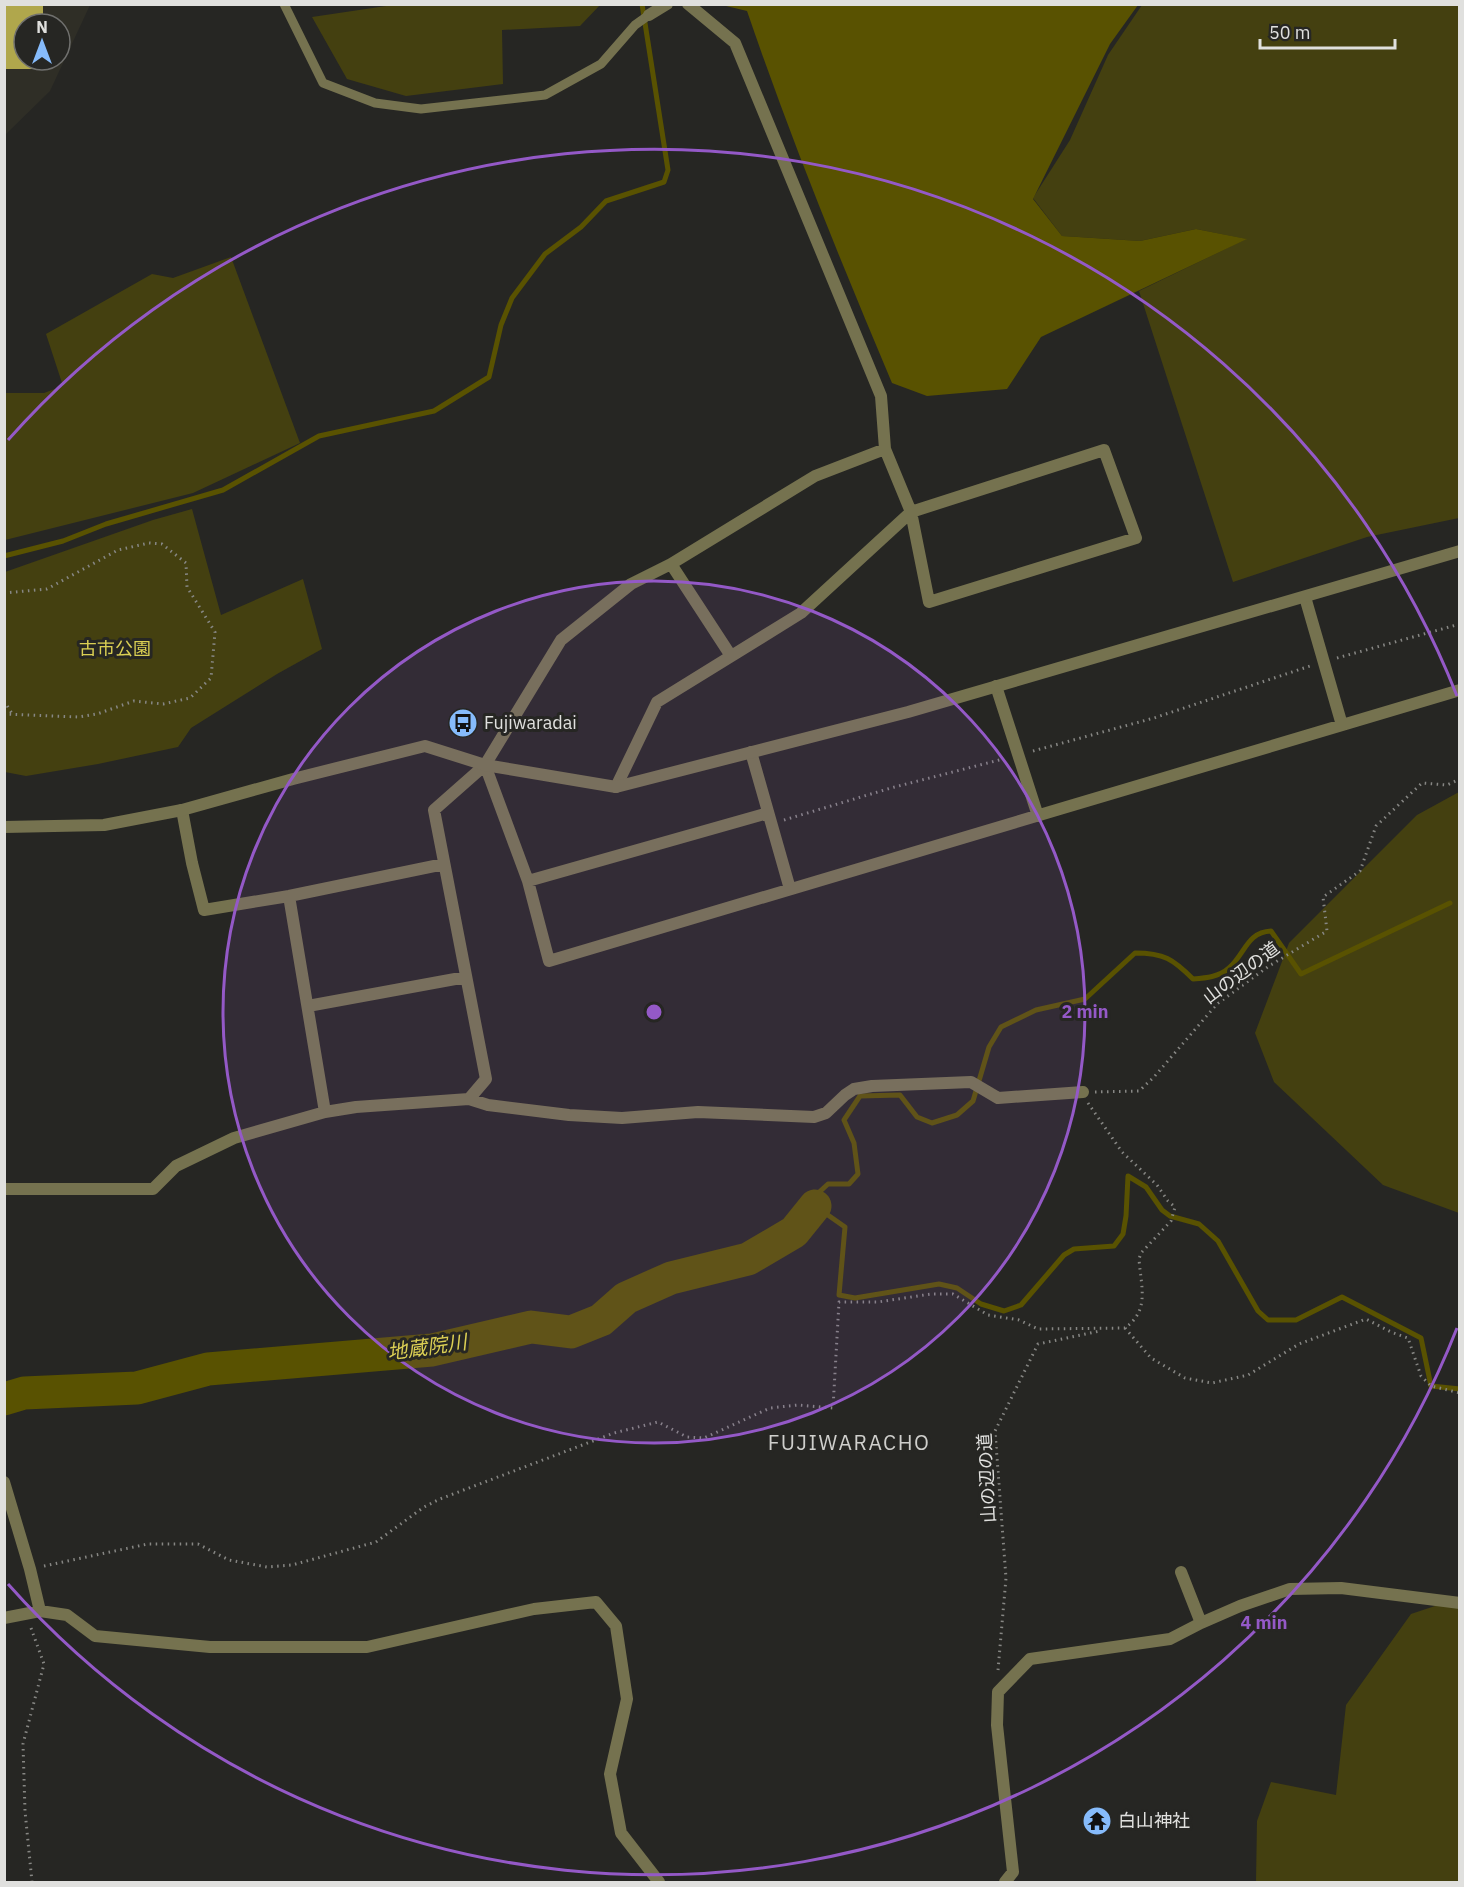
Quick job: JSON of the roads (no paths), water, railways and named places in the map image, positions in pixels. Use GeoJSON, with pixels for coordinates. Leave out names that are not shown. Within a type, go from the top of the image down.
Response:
{"type":"FeatureCollection","features":[{"type":"Feature","properties":{"kind":"street"},"geometry":{"type":"LineString","coordinates":[[649,15],[667,4]]}},
{"type":"Feature","properties":{"kind":"street"},"geometry":{"type":"LineString","coordinates":[[616,787],[657,702],[801,613],[910,512],[1104,450],[1136,538],[929,602],[910,512],[885,449],[881,396],[735,44],[688,4]]}},
{"type":"Feature","properties":{"kind":"street"},"geometry":{"type":"LineString","coordinates":[[469,1099],[486,1079],[434,810],[485,765],[561,640],[631,584],[671,564],[815,476],[885,449]]}},
{"type":"Feature","properties":{"kind":"street"},"geometry":{"type":"LineString","coordinates":[[4,828],[104,825],[183,810],[293,779],[425,746],[485,765],[616,787],[908,712],[1460,551]]}},
{"type":"Feature","properties":{"kind":"street"},"geometry":{"type":"LineString","coordinates":[[671,564],[731,656]]}},
{"type":"Feature","properties":{"kind":"street"},"geometry":{"type":"LineString","coordinates":[[1305,597],[1342,725]]}},
{"type":"Feature","properties":{"kind":"street"},"geometry":{"type":"LineString","coordinates":[[996,687],[1038,816]]}},
{"type":"Feature","properties":{"kind":"street"},"geometry":{"type":"LineString","coordinates":[[485,765],[528,880],[549,961],[1460,690]]}},
{"type":"Feature","properties":{"kind":"street"},"geometry":{"type":"LineString","coordinates":[[751,752],[790,889]]}},
{"type":"Feature","properties":{"kind":"street"},"geometry":{"type":"LineString","coordinates":[[183,810],[192,863],[204,910],[290,896],[444,864]]}},
{"type":"Feature","properties":{"kind":"street"},"geometry":{"type":"LineString","coordinates":[[528,880],[770,819]]}},
{"type":"Feature","properties":{"kind":"street"},"geometry":{"type":"LineString","coordinates":[[290,896],[325,1112]]}},
{"type":"Feature","properties":{"kind":"street"},"geometry":{"type":"LineString","coordinates":[[308,1006],[466,977]]}},
{"type":"Feature","properties":{"kind":"street"},"geometry":{"type":"LineString","coordinates":[[4,1189],[153,1189],[176,1166],[234,1138],[325,1112],[356,1107],[469,1099],[488,1105],[570,1115],[622,1118],[698,1112],[814,1117],[826,1113],[854,1089],[873,1086],[971,1082],[998,1098],[1083,1092]]}},
{"type":"Feature","properties":{"kind":"street"},"geometry":{"type":"LineString","coordinates":[[4,1482],[40,1611]]}},
{"type":"Feature","properties":{"kind":"street"},"geometry":{"type":"LineString","coordinates":[[1181,1572],[1202,1623]]}},
{"type":"Feature","properties":{"kind":"street"},"geometry":{"type":"LineString","coordinates":[[1005,1882],[1013,1872],[997,1725],[998,1692],[1030,1659],[1170,1639],[1240,1606],[1290,1589],[1341,1588],[1460,1603]]}},
{"type":"Feature","properties":{"kind":"street"},"geometry":{"type":"LineString","coordinates":[[4,1618],[40,1611],[67,1615],[95,1636],[210,1647],[367,1647],[534,1609],[596,1602],[616,1626],[627,1698],[610,1774],[621,1833],[659,1882]]}},
{"type":"Feature","properties":{"kind":"lane"},"geometry":{"type":"LineString","coordinates":[[284,4],[323,83],[375,103],[421,109],[544,95],[601,63],[635,25],[649,15]]}},
{"type":"Feature","properties":{"kind":"waterway"},"geometry":{"type":"LineString","coordinates":[[4,556],[63,541],[106,524],[223,490],[319,436],[434,411],[489,377],[501,325],[512,298],[545,254],[581,227],[606,201],[664,182],[668,170],[642,4]]}},
{"type":"Feature","properties":{"kind":"waterway"},"geometry":{"type":"LineString","coordinates":[[1450,903],[1301,974],[1271,931],[1263,932],[1251,939],[1225,971],[1207,977],[1193,979],[1180,966],[1167,958],[1135,953],[1085,999],[1036,1010],[1001,1027],[989,1047],[973,1101],[957,1115],[932,1123],[917,1117],[900,1095],[860,1096],[844,1120],[854,1143],[858,1174],[849,1184],[828,1184],[815,1196],[815,1206],[845,1227],[839,1295],[855,1298],[939,1284],[957,1288],[981,1304],[1004,1311],[1021,1305],[1064,1255],[1074,1249],[1114,1246],[1123,1234],[1128,1176],[1146,1187],[1162,1210],[1170,1216],[1199,1224],[1218,1241],[1258,1311],[1268,1320],[1296,1320],[1342,1297],[1421,1338],[1431,1386],[1460,1389]]}},
{"type":"Feature","properties":{"kind":"waterway","name":"地蔵院川"},"geometry":{"type":"LineString","coordinates":[[4,1399],[24,1393],[137,1388],[208,1369],[432,1350],[531,1327],[571,1332],[601,1320],[626,1298],[671,1278],[748,1259],[794,1232],[815,1206]]}},
{"type":"Feature","properties":{"kind":"place","name":"Fujiwaradai"},"geometry":{"type":"Point","coordinates":[463,723]}},
{"type":"Feature","properties":{"kind":"place","name":"白山神社"},"geometry":{"type":"Point","coordinates":[1097,1821]}},
{"type":"Feature","properties":{"kind":"district","name":"FUJIWARACHO"},"geometry":{"type":"Point","coordinates":[849,1443]}},
{"type":"Feature","properties":{"kind":"park label","name":"古市公園"},"geometry":{"type":"Point","coordinates":[115,649]}}]}
